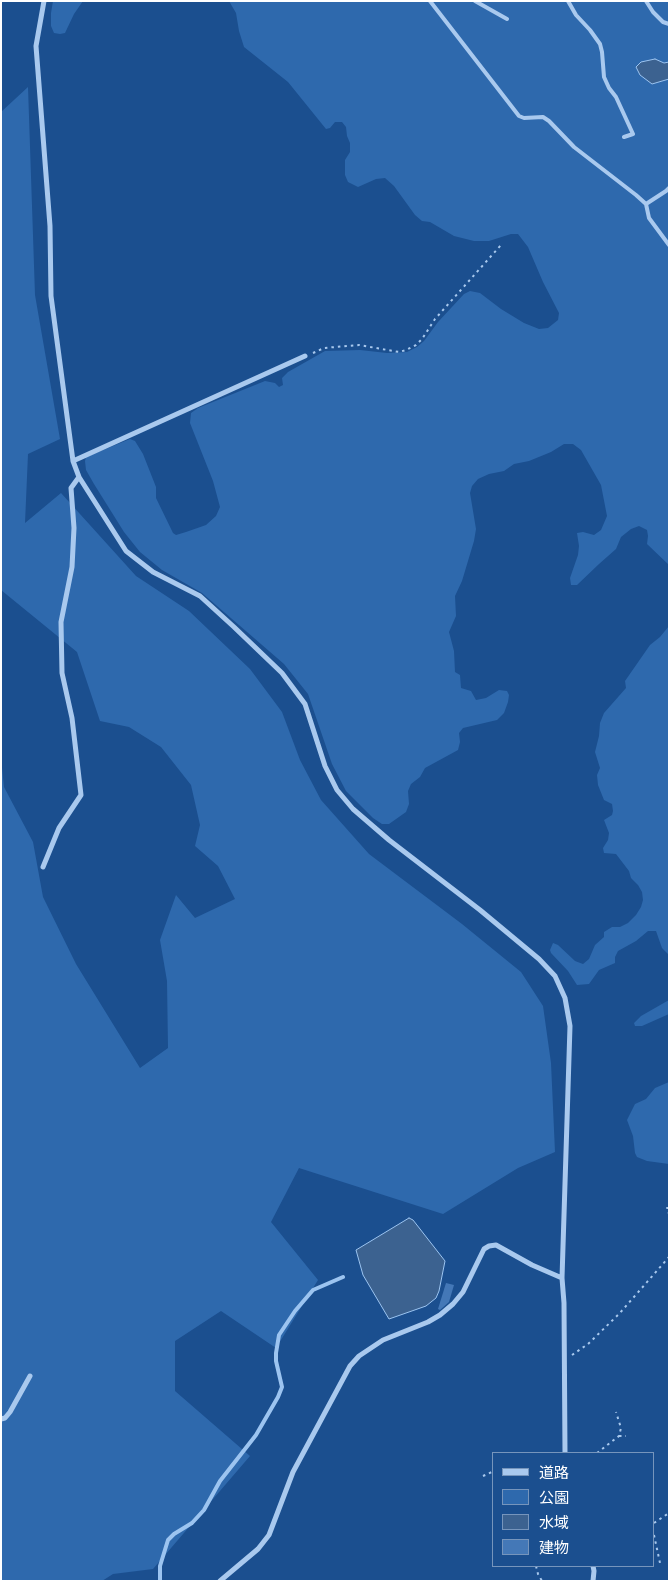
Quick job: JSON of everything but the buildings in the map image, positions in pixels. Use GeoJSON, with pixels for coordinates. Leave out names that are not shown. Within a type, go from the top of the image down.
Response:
{"type":"FeatureCollection","features":[{"type":"Feature","properties":{"kind":"street"},"geometry":{"type":"LineString","coordinates":[[44,1],[36,46],[50,226],[51,296],[73,461],[79,478],[126,551],[153,572],[200,596],[282,673],[305,704],[325,766],[337,790],[353,809],[389,840],[540,959],[555,976],[566,998],[570,1026],[562,1278],[564,1303],[565,1452]]}},
{"type":"Feature","properties":{"kind":"street"},"geometry":{"type":"LineString","coordinates":[[73,461],[305,356]]}},
{"type":"Feature","properties":{"kind":"street"},"geometry":{"type":"LineString","coordinates":[[43,867],[59,828],[81,795],[72,718],[62,673],[61,622],[72,567],[74,528],[71,488],[79,478]]}},
{"type":"Feature","properties":{"kind":"street"},"geometry":{"type":"LineString","coordinates":[[220,1581],[258,1549],[269,1535],[293,1472],[350,1366],[359,1356],[383,1340],[428,1322],[453,1304],[463,1292],[484,1249],[489,1246],[496,1245],[532,1265],[562,1278]]}},
{"type":"Feature","properties":{"kind":"street"},"geometry":{"type":"LineString","coordinates":[[1,1419],[5,1418],[10,1412],[30,1376]]}},
{"type":"Feature","properties":{"kind":"street"},"geometry":{"type":"LineString","coordinates":[[593,1567],[593,1581]]}},
{"type":"Feature","properties":{"kind":"lane"},"geometry":{"type":"LineString","coordinates":[[430,1],[519,116],[524,118],[543,117],[549,121],[574,147],[646,204],[650,218],[669,245]]}},
{"type":"Feature","properties":{"kind":"lane"},"geometry":{"type":"LineString","coordinates":[[475,1],[507,19]]}},
{"type":"Feature","properties":{"kind":"lane"},"geometry":{"type":"LineString","coordinates":[[568,1],[576,15],[600,44],[604,77],[616,97],[632,134],[624,137]]}},
{"type":"Feature","properties":{"kind":"lane"},"geometry":{"type":"LineString","coordinates":[[646,1],[663,22],[669,24]]}},
{"type":"Feature","properties":{"kind":"lane"},"geometry":{"type":"LineString","coordinates":[[646,204],[666,192],[669,188]]}},
{"type":"Feature","properties":{"kind":"path"},"geometry":{"type":"LineString","coordinates":[[305,356],[324,348],[359,345],[399,352],[416,345],[435,319],[501,244]]}},
{"type":"Feature","properties":{"kind":"path"},"geometry":{"type":"LineString","coordinates":[[669,1208],[667,1208],[669,1214]]}},
{"type":"Feature","properties":{"kind":"path"},"geometry":{"type":"LineString","coordinates":[[564,1355],[577,1353],[588,1344],[619,1314],[669,1258]]}},
{"type":"Feature","properties":{"kind":"path"},"geometry":{"type":"LineString","coordinates":[[598,1452],[618,1436],[621,1428],[616,1412]]}},
{"type":"Feature","properties":{"kind":"path"},"geometry":{"type":"LineString","coordinates":[[618,1436],[626,1436]]}},
{"type":"Feature","properties":{"kind":"path"},"geometry":{"type":"LineString","coordinates":[[483,1476],[492,1472]]}},
{"type":"Feature","properties":{"kind":"path"},"geometry":{"type":"LineString","coordinates":[[655,1522],[669,1513]]}},
{"type":"Feature","properties":{"kind":"path"},"geometry":{"type":"LineString","coordinates":[[655,1540],[660,1563]]}},
{"type":"Feature","properties":{"kind":"path"},"geometry":{"type":"LineString","coordinates":[[536,1567],[542,1581]]}},
{"type":"Feature","properties":{"kind":"green space"},"geometry":{"type":"Polygon","coordinates":[[[53,1],[83,1],[65,33],[54,33],[51,26],[53,1]]]}},
{"type":"Feature","properties":{"kind":"green space"},"geometry":{"type":"Polygon","coordinates":[[[229,1],[669,1],[669,565],[647,544],[647,530],[639,526],[631,529],[621,537],[616,549],[577,585],[571,585],[570,578],[578,555],[577,533],[583,532],[594,535],[601,530],[607,516],[601,485],[581,450],[573,444],[564,444],[551,452],[529,461],[514,464],[504,471],[489,474],[478,479],[472,486],[470,493],[476,529],[474,541],[462,581],[455,596],[456,616],[449,632],[454,651],[455,672],[460,675],[461,688],[471,691],[476,700],[486,698],[499,690],[507,691],[509,695],[508,702],[504,713],[497,720],[463,728],[459,733],[460,742],[458,750],[425,768],[420,777],[411,784],[408,791],[409,804],[406,812],[389,824],[382,824],[373,818],[346,791],[332,764],[308,694],[284,664],[202,593],[162,570],[140,552],[124,532],[86,470],[86,457],[130,439],[135,441],[143,454],[156,487],[156,498],[173,533],[176,535],[186,532],[206,525],[216,516],[220,507],[213,481],[190,423],[191,413],[198,408],[265,381],[275,383],[279,387],[283,385],[282,378],[288,372],[325,351],[407,352],[424,341],[438,322],[464,294],[470,291],[480,293],[501,309],[524,323],[539,329],[548,328],[558,320],[559,313],[528,247],[518,234],[511,234],[489,241],[474,241],[454,236],[430,222],[422,221],[415,215],[394,186],[385,178],[376,179],[358,187],[348,182],[345,175],[345,160],[350,152],[350,143],[346,127],[342,122],[335,122],[330,128],[326,129],[288,82],[244,47],[236,13],[229,1]]]}},
{"type":"Feature","properties":{"kind":"green space"},"geometry":{"type":"Polygon","coordinates":[[[28,87],[35,295],[60,439],[28,454],[25,523],[61,493],[136,576],[189,611],[250,669],[282,712],[300,760],[321,800],[369,854],[462,924],[521,972],[543,1006],[551,1063],[555,1152],[518,1168],[443,1214],[299,1168],[271,1222],[318,1280],[276,1348],[221,1311],[175,1341],[175,1391],[250,1456],[153,1569],[113,1574],[102,1581],[1,1581],[1,758],[4,787],[33,842],[43,897],[76,964],[140,1068],[168,1048],[167,981],[160,940],[176,895],[195,918],[235,899],[218,866],[195,846],[200,825],[191,785],[161,747],[129,727],[100,721],[77,652],[1,590],[1,112],[28,87]]]}},
{"type":"Feature","properties":{"kind":"green space"},"geometry":{"type":"Polygon","coordinates":[[[669,626],[669,964],[668,954],[662,948],[656,931],[648,931],[636,941],[618,951],[615,963],[599,970],[589,984],[577,985],[568,971],[551,953],[550,950],[553,943],[558,945],[575,961],[583,964],[589,959],[595,945],[604,937],[604,932],[612,927],[620,927],[628,923],[636,915],[643,900],[642,892],[638,885],[631,878],[629,871],[616,854],[604,853],[603,848],[608,840],[609,833],[604,820],[612,815],[613,811],[612,804],[604,800],[598,785],[597,775],[600,768],[595,752],[600,723],[604,713],[626,688],[625,681],[650,645],[669,626]]]}},
{"type":"Feature","properties":{"kind":"green space"},"geometry":{"type":"Polygon","coordinates":[[[669,1000],[669,1014],[642,1026],[635,1026],[634,1023],[641,1016],[669,1000]]]}},
{"type":"Feature","properties":{"kind":"green space"},"geometry":{"type":"Polygon","coordinates":[[[669,1082],[669,1164],[647,1161],[637,1157],[635,1153],[633,1136],[627,1120],[635,1104],[646,1099],[655,1088],[669,1082]]]}},
{"type":"Feature","properties":{"kind":"water"},"geometry":{"type":"Polygon","coordinates":[[[655,59],[664,63],[669,62],[669,79],[652,84],[640,75],[636,67],[641,62],[655,59]]]}},
{"type":"Feature","properties":{"kind":"water"},"geometry":{"type":"Polygon","coordinates":[[[409,1218],[413,1220],[445,1261],[436,1298],[426,1306],[389,1319],[363,1275],[356,1250],[409,1218]]]}},
{"type":"Feature","properties":{"kind":"waterway"},"geometry":{"type":"LineString","coordinates":[[160,1581],[160,1566],[168,1540],[192,1523],[204,1510],[220,1481],[256,1435],[278,1397],[282,1387],[276,1361],[279,1335],[295,1311],[313,1290],[343,1277]]}}]}
